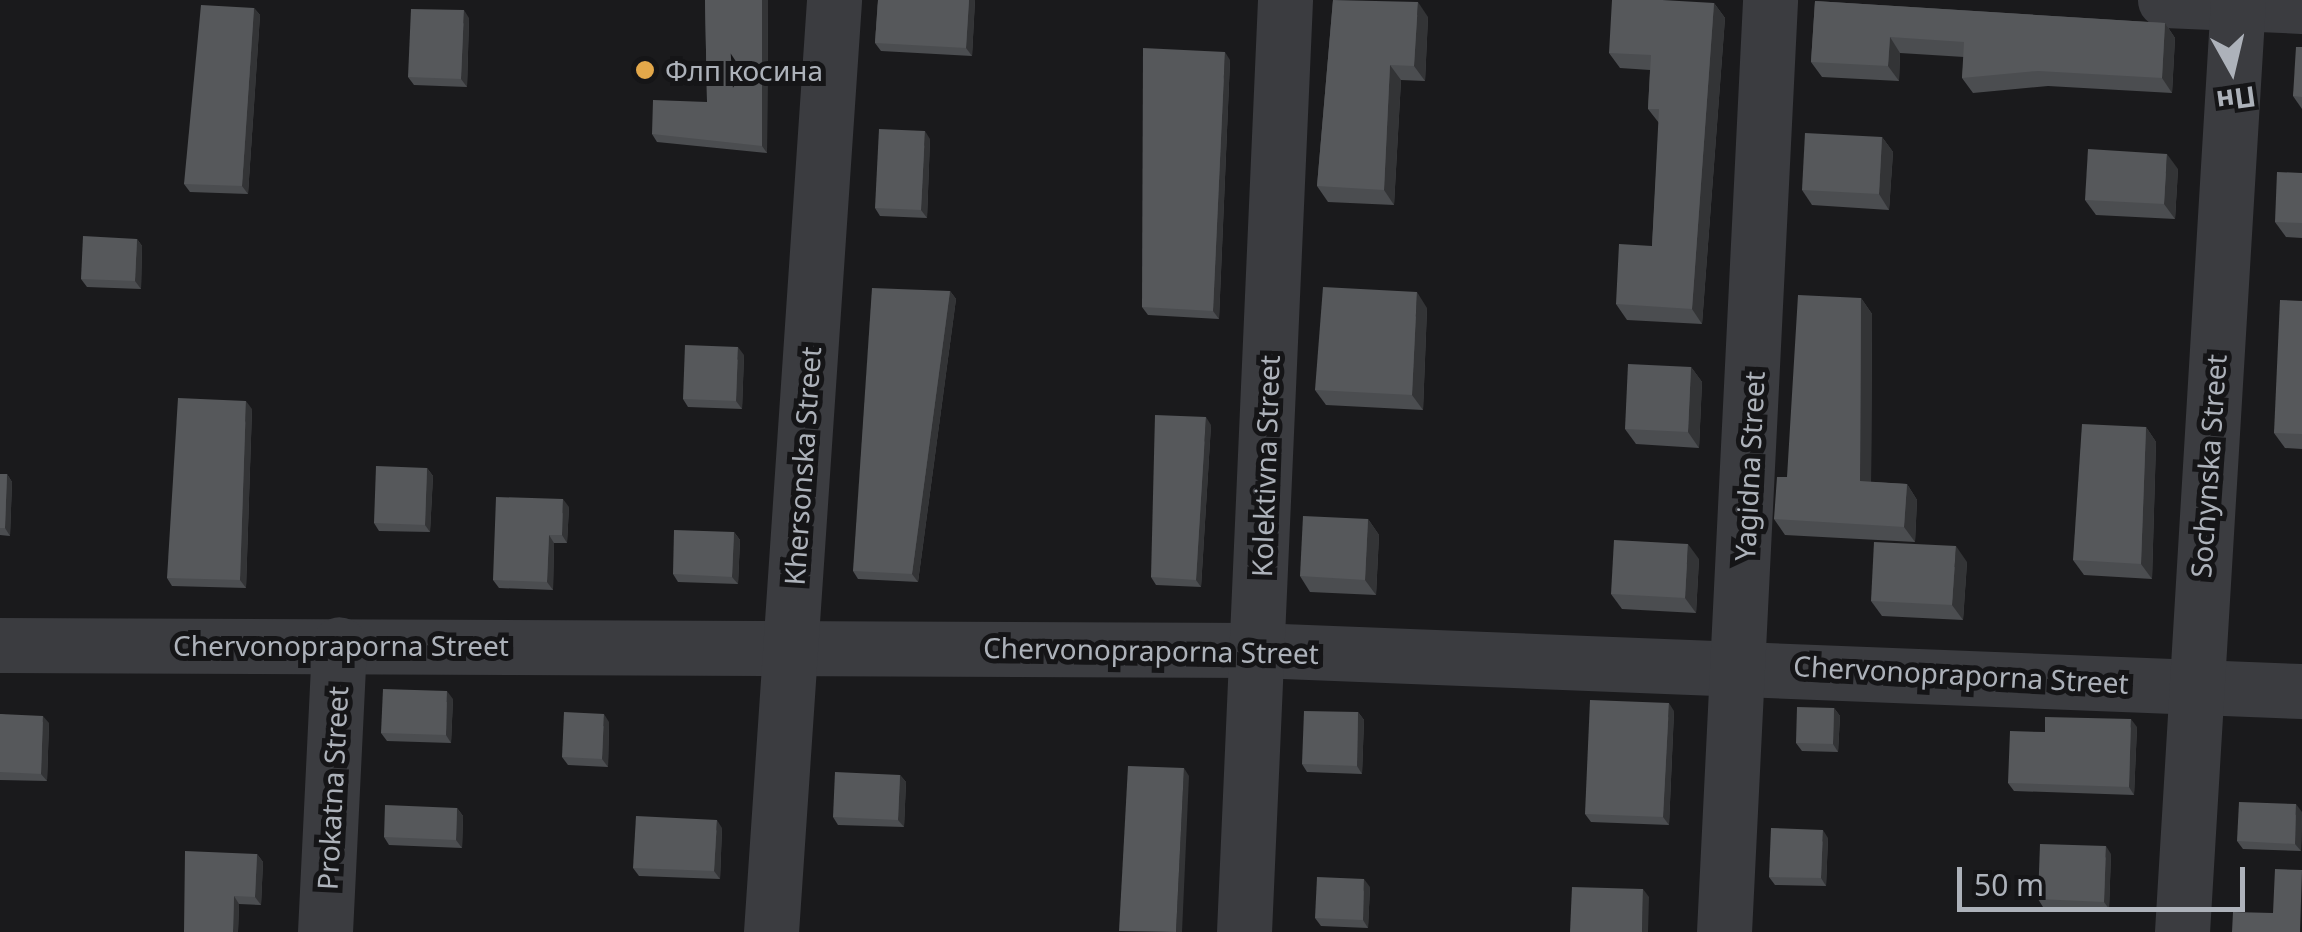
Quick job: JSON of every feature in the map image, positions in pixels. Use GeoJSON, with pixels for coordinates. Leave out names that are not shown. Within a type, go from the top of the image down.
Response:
{"type":"FeatureCollection","features":[{"type":"Feature","properties":{"kind":"street","name":"Khersonska Street"},"geometry":{"type":"LineString","coordinates":[[771,932],[834,0]]}},
{"type":"Feature","properties":{"kind":"street","name":"Kolektivna Street"},"geometry":{"type":"LineString","coordinates":[[1244,932],[1285,0]]}},
{"type":"Feature","properties":{"kind":"street","name":"Yagidna Street"},"geometry":{"type":"LineString","coordinates":[[1724,932],[1770,0]]}},
{"type":"Feature","properties":{"kind":"street"},"geometry":{"type":"LineString","coordinates":[[2165,0],[2302,6]]}},
{"type":"Feature","properties":{"kind":"street","name":"Sochynska Street"},"geometry":{"type":"LineString","coordinates":[[2182,932],[2238,2]]}},
{"type":"Feature","properties":{"kind":"street","name":"Prokatna Street"},"geometry":{"type":"LineString","coordinates":[[325,932],[339,644]]}},
{"type":"Feature","properties":{"kind":"street","name":"Chervonopraporna Street"},"geometry":{"type":"LineString","coordinates":[[0,645],[1257,650],[1740,663],[2302,691]]}},
{"type":"Feature","properties":{"kind":"building"},"geometry":{"type":"Polygon","coordinates":[[[705,0],[762,0],[762,146],[652,134],[653,100],[707,102],[705,0]]]}},
{"type":"Feature","properties":{"kind":"building"},"geometry":{"type":"Polygon","coordinates":[[[878,0],[969,0],[966,48],[875,43],[878,0]]]}},
{"type":"Feature","properties":{"kind":"building"},"geometry":{"type":"Polygon","coordinates":[[[1333,0],[1418,2],[1414,66],[1390,65],[1384,190],[1317,186],[1333,0]]]}},
{"type":"Feature","properties":{"kind":"building"},"geometry":{"type":"Polygon","coordinates":[[[1612,0],[1714,3],[1692,309],[1616,304],[1619,244],[1652,246],[1659,109],[1648,109],[1651,55],[1609,53],[1612,0]]]}},
{"type":"Feature","properties":{"kind":"building"},"geometry":{"type":"Polygon","coordinates":[[[1815,1],[2165,23],[2162,78],[2038,71],[1962,78],[1964,42],[1890,37],[1888,66],[1811,62],[1815,1]]]}},
{"type":"Feature","properties":{"kind":"building"},"geometry":{"type":"Polygon","coordinates":[[[201,5],[254,8],[242,186],[184,184],[201,5]]]}},
{"type":"Feature","properties":{"kind":"building"},"geometry":{"type":"Polygon","coordinates":[[[411,9],[464,10],[461,79],[408,77],[411,9]]]}},
{"type":"Feature","properties":{"kind":"building"},"geometry":{"type":"Polygon","coordinates":[[[2296,47],[2302,47],[2302,97],[2293,96],[2296,47]]]}},
{"type":"Feature","properties":{"kind":"building"},"geometry":{"type":"Polygon","coordinates":[[[1143,48],[1225,52],[1213,311],[1142,307],[1143,48]]]}},
{"type":"Feature","properties":{"kind":"building"},"geometry":{"type":"Polygon","coordinates":[[[879,129],[925,131],[921,210],[875,208],[879,129]]]}},
{"type":"Feature","properties":{"kind":"building"},"geometry":{"type":"Polygon","coordinates":[[[1805,133],[1882,137],[1879,194],[1802,190],[1805,133]]]}},
{"type":"Feature","properties":{"kind":"building"},"geometry":{"type":"Polygon","coordinates":[[[2088,149],[2167,154],[2164,204],[2085,200],[2088,149]]]}},
{"type":"Feature","properties":{"kind":"building"},"geometry":{"type":"Polygon","coordinates":[[[2277,172],[2302,173],[2302,223],[2275,222],[2277,172]]]}},
{"type":"Feature","properties":{"kind":"building"},"geometry":{"type":"Polygon","coordinates":[[[83,236],[137,239],[135,281],[81,279],[83,236]]]}},
{"type":"Feature","properties":{"kind":"building"},"geometry":{"type":"Polygon","coordinates":[[[1323,287],[1417,292],[1412,395],[1315,390],[1323,287]]]}},
{"type":"Feature","properties":{"kind":"building"},"geometry":{"type":"Polygon","coordinates":[[[872,288],[950,291],[912,574],[853,571],[872,288]]]}},
{"type":"Feature","properties":{"kind":"building"},"geometry":{"type":"Polygon","coordinates":[[[1798,295],[1861,298],[1860,481],[1907,484],[1904,527],[1774,519],[1777,477],[1787,477],[1798,295]]]}},
{"type":"Feature","properties":{"kind":"building"},"geometry":{"type":"Polygon","coordinates":[[[2280,300],[2302,301],[2302,434],[2274,433],[2280,300]]]}},
{"type":"Feature","properties":{"kind":"building"},"geometry":{"type":"Polygon","coordinates":[[[685,345],[738,347],[736,401],[683,399],[685,345]]]}},
{"type":"Feature","properties":{"kind":"building"},"geometry":{"type":"Polygon","coordinates":[[[1628,364],[1691,367],[1688,432],[1625,429],[1628,364]]]}},
{"type":"Feature","properties":{"kind":"building"},"geometry":{"type":"Polygon","coordinates":[[[178,398],[246,401],[240,580],[167,578],[178,398]]]}},
{"type":"Feature","properties":{"kind":"building"},"geometry":{"type":"Polygon","coordinates":[[[1155,415],[1206,417],[1196,580],[1151,577],[1155,415]]]}},
{"type":"Feature","properties":{"kind":"building"},"geometry":{"type":"Polygon","coordinates":[[[2082,424],[2146,427],[2141,564],[2073,560],[2082,424]]]}},
{"type":"Feature","properties":{"kind":"building"},"geometry":{"type":"Polygon","coordinates":[[[376,466],[427,468],[425,525],[374,523],[376,466]]]}},
{"type":"Feature","properties":{"kind":"building"},"geometry":{"type":"Polygon","coordinates":[[[0,474],[7,474],[5,528],[0,528],[0,474]]]}},
{"type":"Feature","properties":{"kind":"building"},"geometry":{"type":"Polygon","coordinates":[[[496,497],[563,499],[562,535],[549,535],[547,582],[493,580],[496,497]]]}},
{"type":"Feature","properties":{"kind":"building"},"geometry":{"type":"Polygon","coordinates":[[[1303,516],[1368,519],[1365,580],[1300,576],[1303,516]]]}},
{"type":"Feature","properties":{"kind":"building"},"geometry":{"type":"Polygon","coordinates":[[[674,530],[734,532],[732,577],[673,574],[674,530]]]}},
{"type":"Feature","properties":{"kind":"building"},"geometry":{"type":"Polygon","coordinates":[[[1614,540],[1688,544],[1685,598],[1611,594],[1614,540]]]}},
{"type":"Feature","properties":{"kind":"building"},"geometry":{"type":"Polygon","coordinates":[[[1874,542],[1956,546],[1952,605],[1871,601],[1874,542]]]}},
{"type":"Feature","properties":{"kind":"building"},"geometry":{"type":"Polygon","coordinates":[[[383,689],[447,691],[446,735],[381,733],[383,689]]]}},
{"type":"Feature","properties":{"kind":"building"},"geometry":{"type":"Polygon","coordinates":[[[1590,700],[1669,703],[1663,817],[1585,814],[1590,700]]]}},
{"type":"Feature","properties":{"kind":"building"},"geometry":{"type":"Polygon","coordinates":[[[1797,707],[1834,708],[1833,744],[1796,743],[1797,707]]]}},
{"type":"Feature","properties":{"kind":"building"},"geometry":{"type":"Polygon","coordinates":[[[1304,711],[1358,712],[1357,766],[1302,764],[1304,711]]]}},
{"type":"Feature","properties":{"kind":"building"},"geometry":{"type":"Polygon","coordinates":[[[564,712],[604,714],[602,759],[562,757],[564,712]]]}},
{"type":"Feature","properties":{"kind":"building"},"geometry":{"type":"Polygon","coordinates":[[[0,714],[43,716],[41,774],[0,772],[0,714]]]}},
{"type":"Feature","properties":{"kind":"building"},"geometry":{"type":"Polygon","coordinates":[[[2045,717],[2131,719],[2129,787],[2008,783],[2010,731],[2045,732],[2045,717]]]}},
{"type":"Feature","properties":{"kind":"building"},"geometry":{"type":"Polygon","coordinates":[[[1128,766],[1184,768],[1176,932],[1119,931],[1128,766]]]}},
{"type":"Feature","properties":{"kind":"building"},"geometry":{"type":"Polygon","coordinates":[[[835,772],[900,775],[898,820],[833,817],[835,772]]]}},
{"type":"Feature","properties":{"kind":"building"},"geometry":{"type":"Polygon","coordinates":[[[2239,802],[2296,804],[2295,844],[2237,841],[2239,802]]]}},
{"type":"Feature","properties":{"kind":"building"},"geometry":{"type":"Polygon","coordinates":[[[385,805],[457,808],[456,840],[384,837],[385,805]]]}},
{"type":"Feature","properties":{"kind":"building"},"geometry":{"type":"Polygon","coordinates":[[[636,816],[717,820],[714,871],[633,868],[636,816]]]}},
{"type":"Feature","properties":{"kind":"building"},"geometry":{"type":"Polygon","coordinates":[[[1771,828],[1823,830],[1821,878],[1769,877],[1771,828]]]}},
{"type":"Feature","properties":{"kind":"building"},"geometry":{"type":"Polygon","coordinates":[[[2040,844],[2106,846],[2104,902],[2038,899],[2040,844]]]}},
{"type":"Feature","properties":{"kind":"building"},"geometry":{"type":"Polygon","coordinates":[[[185,851],[257,854],[255,897],[234,896],[233,932],[184,932],[185,851]]]}},
{"type":"Feature","properties":{"kind":"building"},"geometry":{"type":"Polygon","coordinates":[[[2275,869],[2302,870],[2300,932],[2232,932],[2233,912],[2273,913],[2275,869]]]}},
{"type":"Feature","properties":{"kind":"building"},"geometry":{"type":"Polygon","coordinates":[[[1317,877],[1364,879],[1363,920],[1315,918],[1317,877]]]}},
{"type":"Feature","properties":{"kind":"building"},"geometry":{"type":"Polygon","coordinates":[[[1572,887],[1643,889],[1642,932],[1570,932],[1572,887]]]}},
{"type":"Feature","properties":{"kind":"place","name":"Флп косина"},"geometry":{"type":"Point","coordinates":[645,70]}}]}
